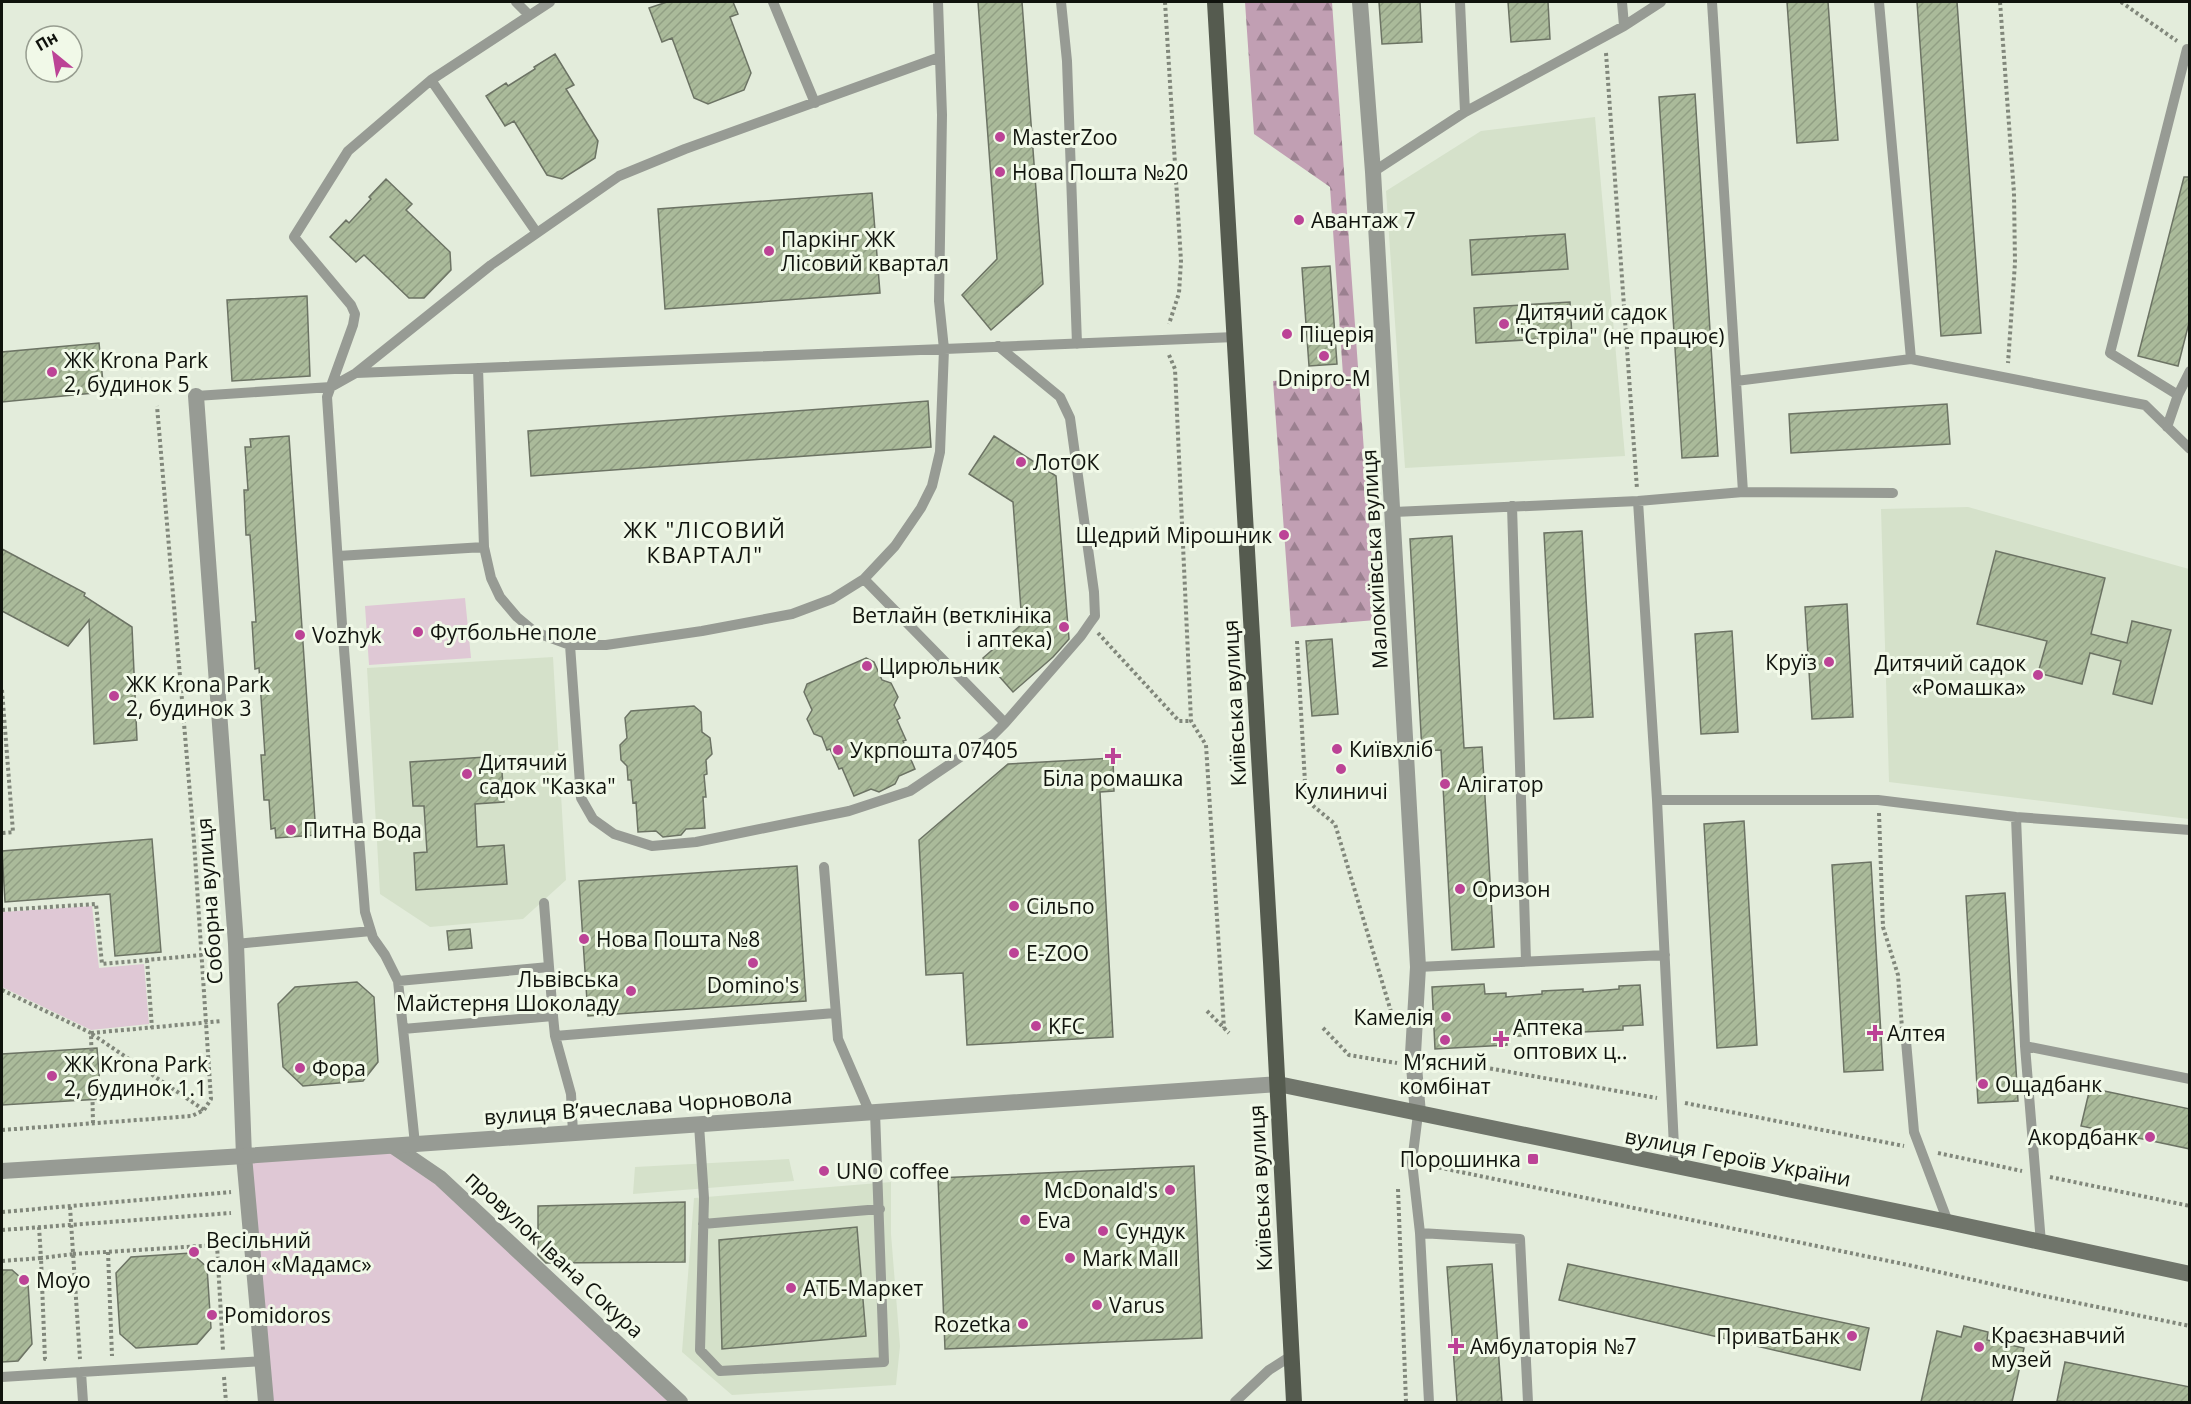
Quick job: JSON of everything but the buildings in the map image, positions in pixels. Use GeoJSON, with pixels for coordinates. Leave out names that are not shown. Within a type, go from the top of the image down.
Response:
{"type":"FeatureCollection","features":[{"type":"Feature","properties":{"kind":"main road","name":"Київська вулиця"},"geometry":{"type":"LineString","coordinates":[[1215,2],[1278,1084],[1294,1402]]}},
{"type":"Feature","properties":{"kind":"main road","name":"вулиця Героїв України"},"geometry":{"type":"LineString","coordinates":[[1278,1084],[2190,1274]]}},
{"type":"Feature","properties":{"kind":"street","name":"Малокиївська вулиця"},"geometry":{"type":"LineString","coordinates":[[1360,2],[1394,512],[1418,967],[1413,1054],[1418,1114]]}},
{"type":"Feature","properties":{"kind":"street","name":"Соборна вулиця"},"geometry":{"type":"LineString","coordinates":[[196,396],[236,944],[244,1156],[266,1402]]}},
{"type":"Feature","properties":{"kind":"street","name":"вулиця Вʼячеслава Чорновола"},"geometry":{"type":"LineString","coordinates":[[2,1171],[1278,1084]]}},
{"type":"Feature","properties":{"kind":"street","name":"провулок Івана Сокура"},"geometry":{"type":"LineString","coordinates":[[393,1146],[440,1178],[680,1402]]}},
{"type":"Feature","properties":{"kind":"lane"},"geometry":{"type":"LineString","coordinates":[[516,2],[529,15]]}},
{"type":"Feature","properties":{"kind":"lane"},"geometry":{"type":"LineString","coordinates":[[415,1144],[398,981],[385,955],[373,938],[364,900],[338,556],[327,398],[354,326],[354,314],[351,305],[294,237],[348,151],[431,80],[550,2]]}},
{"type":"Feature","properties":{"kind":"lane"},"geometry":{"type":"LineString","coordinates":[[772,2],[815,103]]}},
{"type":"Feature","properties":{"kind":"lane"},"geometry":{"type":"LineString","coordinates":[[478,368],[484,547],[490,578],[500,597],[517,617],[536,632],[570,645],[606,645],[702,631],[792,614],[832,599],[864,579],[895,546],[921,508],[932,486],[940,452],[944,349],[939,300],[942,115],[938,2]]}},
{"type":"Feature","properties":{"kind":"lane"},"geometry":{"type":"LineString","coordinates":[[1061,2],[1067,61],[1077,344]]}},
{"type":"Feature","properties":{"kind":"lane"},"geometry":{"type":"LineString","coordinates":[[1460,2],[1465,112]]}},
{"type":"Feature","properties":{"kind":"lane"},"geometry":{"type":"LineString","coordinates":[[1622,2],[1624,26]]}},
{"type":"Feature","properties":{"kind":"lane"},"geometry":{"type":"LineString","coordinates":[[1373,172],[1465,112],[1605,37],[1661,2]]}},
{"type":"Feature","properties":{"kind":"lane"},"geometry":{"type":"LineString","coordinates":[[1713,2],[1743,492]]}},
{"type":"Feature","properties":{"kind":"lane"},"geometry":{"type":"LineString","coordinates":[[1879,2],[1911,359]]}},
{"type":"Feature","properties":{"kind":"lane"},"geometry":{"type":"LineString","coordinates":[[2178,395],[2110,353],[2188,49]]}},
{"type":"Feature","properties":{"kind":"lane"},"geometry":{"type":"LineString","coordinates":[[196,396],[331,387],[356,373],[491,265],[619,176],[685,149],[940,57]]}},
{"type":"Feature","properties":{"kind":"lane"},"geometry":{"type":"LineString","coordinates":[[431,80],[537,233]]}},
{"type":"Feature","properties":{"kind":"lane"},"geometry":{"type":"LineString","coordinates":[[356,373],[1235,337]]}},
{"type":"Feature","properties":{"kind":"lane"},"geometry":{"type":"LineString","coordinates":[[570,645],[581,798],[593,819],[614,834],[652,846],[696,842],[849,811],[910,791],[993,735],[1081,636],[1095,616],[1094,592],[1070,417],[1060,397],[998,346]]}},
{"type":"Feature","properties":{"kind":"lane"},"geometry":{"type":"LineString","coordinates":[[1736,381],[1911,359],[2145,405],[2190,448]]}},
{"type":"Feature","properties":{"kind":"lane"},"geometry":{"type":"LineString","coordinates":[[2167,428],[2178,395],[2190,371]]}},
{"type":"Feature","properties":{"kind":"lane"},"geometry":{"type":"LineString","coordinates":[[1394,512],[1638,501],[1743,492],[1893,493]]}},
{"type":"Feature","properties":{"kind":"lane"},"geometry":{"type":"LineString","coordinates":[[1638,501],[1657,800],[1675,1167]]}},
{"type":"Feature","properties":{"kind":"lane"},"geometry":{"type":"LineString","coordinates":[[1512,506],[1526,961]]}},
{"type":"Feature","properties":{"kind":"lane"},"geometry":{"type":"LineString","coordinates":[[338,556],[484,547]]}},
{"type":"Feature","properties":{"kind":"lane"},"geometry":{"type":"LineString","coordinates":[[864,579],[1005,723]]}},
{"type":"Feature","properties":{"kind":"lane"},"geometry":{"type":"LineString","coordinates":[[1657,800],[1878,800],[2016,817],[2190,830]]}},
{"type":"Feature","properties":{"kind":"lane"},"geometry":{"type":"LineString","coordinates":[[2016,817],[2025,1046],[2041,1244]]}},
{"type":"Feature","properties":{"kind":"lane"},"geometry":{"type":"LineString","coordinates":[[699,1125],[704,1198],[699,1350],[720,1371],[884,1362],[880,1209],[872,1112],[838,1039],[824,867]]}},
{"type":"Feature","properties":{"kind":"lane"},"geometry":{"type":"LineString","coordinates":[[544,903],[555,1036],[571,1094],[573,1133]]}},
{"type":"Feature","properties":{"kind":"lane"},"geometry":{"type":"LineString","coordinates":[[236,944],[371,931]]}},
{"type":"Feature","properties":{"kind":"lane"},"geometry":{"type":"LineString","coordinates":[[1418,967],[1665,955]]}},
{"type":"Feature","properties":{"kind":"lane"},"geometry":{"type":"LineString","coordinates":[[398,981],[549,968]]}},
{"type":"Feature","properties":{"kind":"lane"},"geometry":{"type":"LineString","coordinates":[[555,1036],[836,1013]]}},
{"type":"Feature","properties":{"kind":"lane"},"geometry":{"type":"LineString","coordinates":[[404,1029],[553,1016]]}},
{"type":"Feature","properties":{"kind":"lane"},"geometry":{"type":"LineString","coordinates":[[1906,1041],[1912,1118],[1919,1149],[1948,1222]]}},
{"type":"Feature","properties":{"kind":"lane"},"geometry":{"type":"LineString","coordinates":[[2025,1046],[2190,1079]]}},
{"type":"Feature","properties":{"kind":"lane"},"geometry":{"type":"LineString","coordinates":[[1418,1114],[1412,1162],[1420,1233],[1429,1402]]}},
{"type":"Feature","properties":{"kind":"lane"},"geometry":{"type":"LineString","coordinates":[[703,1224],[880,1209]]}},
{"type":"Feature","properties":{"kind":"lane"},"geometry":{"type":"LineString","coordinates":[[1420,1233],[1520,1239],[1528,1402]]}},
{"type":"Feature","properties":{"kind":"lane"},"geometry":{"type":"LineString","coordinates":[[1235,1402],[1269,1370],[1291,1356]]}},
{"type":"Feature","properties":{"kind":"lane"},"geometry":{"type":"LineString","coordinates":[[2,1377],[263,1361]]}},
{"type":"Feature","properties":{"kind":"lane"},"geometry":{"type":"LineString","coordinates":[[81,1372],[83,1402]]}},
{"type":"Feature","properties":{"kind":"path"},"geometry":{"type":"LineString","coordinates":[[1164,2],[1181,261],[1179,294],[1169,324]]}},
{"type":"Feature","properties":{"kind":"path"},"geometry":{"type":"LineString","coordinates":[[2000,2],[2014,205],[2015,263],[2007,378]]}},
{"type":"Feature","properties":{"kind":"path"},"geometry":{"type":"LineString","coordinates":[[2121,2],[2188,49]]}},
{"type":"Feature","properties":{"kind":"path"},"geometry":{"type":"LineString","coordinates":[[1605,37],[1638,501]]}},
{"type":"Feature","properties":{"kind":"path"},"geometry":{"type":"LineString","coordinates":[[1166,351],[1175,369],[1191,721],[1206,745],[1224,1028]]}},
{"type":"Feature","properties":{"kind":"path"},"geometry":{"type":"LineString","coordinates":[[2,1130],[192,1116],[204,1110],[211,1099],[202,955],[157,406]]}},
{"type":"Feature","properties":{"kind":"path"},"geometry":{"type":"LineString","coordinates":[[1090,623],[1179,721],[1191,721]]}},
{"type":"Feature","properties":{"kind":"path"},"geometry":{"type":"LineString","coordinates":[[1297,641],[1306,800],[1335,824],[1397,1029]]}},
{"type":"Feature","properties":{"kind":"path"},"geometry":{"type":"LineString","coordinates":[[2,690],[14,832],[2,833]]}},
{"type":"Feature","properties":{"kind":"path"},"geometry":{"type":"LineString","coordinates":[[1878,800],[1883,927],[1898,975],[1902,1028],[1906,1041]]}},
{"type":"Feature","properties":{"kind":"path"},"geometry":{"type":"LineString","coordinates":[[2,910],[96,904],[102,964],[202,955]]}},
{"type":"Feature","properties":{"kind":"path"},"geometry":{"type":"LineString","coordinates":[[147,960],[152,1028]]}},
{"type":"Feature","properties":{"kind":"path"},"geometry":{"type":"LineString","coordinates":[[2,990],[91,1033],[204,1110]]}},
{"type":"Feature","properties":{"kind":"path"},"geometry":{"type":"LineString","coordinates":[[1207,1011],[1229,1033]]}},
{"type":"Feature","properties":{"kind":"path"},"geometry":{"type":"LineString","coordinates":[[91,1033],[207,1024]]}},
{"type":"Feature","properties":{"kind":"path"},"geometry":{"type":"LineString","coordinates":[[1323,1028],[1348,1055],[1396,1064],[1400,1058]]}},
{"type":"Feature","properties":{"kind":"path"},"geometry":{"type":"LineString","coordinates":[[91,1033],[93,1123]]}},
{"type":"Feature","properties":{"kind":"path"},"geometry":{"type":"LineString","coordinates":[[1430,1058],[1673,1101],[1919,1149],[2190,1206]]}},
{"type":"Feature","properties":{"kind":"path"},"geometry":{"type":"LineString","coordinates":[[1428,1165],[2190,1326]]}},
{"type":"Feature","properties":{"kind":"path"},"geometry":{"type":"LineString","coordinates":[[1397,1182],[1406,1402]]}},
{"type":"Feature","properties":{"kind":"path"},"geometry":{"type":"LineString","coordinates":[[2,1212],[247,1191]]}},
{"type":"Feature","properties":{"kind":"path"},"geometry":{"type":"LineString","coordinates":[[70,1207],[81,1372]]}},
{"type":"Feature","properties":{"kind":"path"},"geometry":{"type":"LineString","coordinates":[[2,1230],[249,1212]]}},
{"type":"Feature","properties":{"kind":"path"},"geometry":{"type":"LineString","coordinates":[[39,1227],[45,1359],[57,1358]]}},
{"type":"Feature","properties":{"kind":"path"},"geometry":{"type":"LineString","coordinates":[[2,1262],[73,1254],[217,1245],[226,1402]]}},
{"type":"Feature","properties":{"kind":"path"},"geometry":{"type":"LineString","coordinates":[[102,1356],[113,1356],[108,1252]]}},
{"type":"Feature","properties":{"kind":"path"},"geometry":{"type":"LineString","coordinates":[[68,1358],[91,1357]]}},
{"type":"Feature","properties":{"kind":"shaded area","name":"Дитячий садок \"Стріла\" (не працює)"},"geometry":{"type":"Polygon","coordinates":[[[1595,117],[1625,456],[1405,468],[1386,191],[1481,131],[1595,117]]]}},
{"type":"Feature","properties":{"kind":"shaded area","name":"Дитячий садок «Ромашка»"},"geometry":{"type":"Polygon","coordinates":[[[1968,507],[2189,569],[2189,819],[1889,782],[1881,509],[1968,507]]]}},
{"type":"Feature","properties":{"kind":"shaded area","name":"Футбольне поле"},"geometry":{"type":"Polygon","coordinates":[[[465,598],[471,658],[369,665],[365,606],[465,598]]]}},
{"type":"Feature","properties":{"kind":"shaded area","name":"Дитячий садок \"Казка\""},"geometry":{"type":"Polygon","coordinates":[[[553,657],[566,880],[523,919],[430,927],[380,894],[367,668],[553,657]]]}},
{"type":"Feature","properties":{"kind":"shaded area"},"geometry":{"type":"Polygon","coordinates":[[[92,906],[99,968],[144,964],[149,1024],[91,1030],[2,987],[2,912],[92,906]]]}},
{"type":"Feature","properties":{"kind":"shaded area"},"geometry":{"type":"Polygon","coordinates":[[[393,1146],[680,1402],[266,1402],[244,1156],[393,1146]]]}},
{"type":"Feature","properties":{"kind":"shaded area"},"geometry":{"type":"Polygon","coordinates":[[[789,1159],[794,1181],[633,1194],[635,1167],[789,1159]]]}},
{"type":"Feature","properties":{"kind":"shaded area"},"geometry":{"type":"Polygon","coordinates":[[[891,1182],[891,1234],[900,1346],[896,1385],[732,1395],[682,1352],[694,1198],[891,1182]]]}},
{"type":"Feature","properties":{"kind":"green space"},"geometry":{"type":"Polygon","coordinates":[[[1245,2],[1332,2],[1376,620],[1291,627],[1273,381],[1343,375],[1330,187],[1254,134],[1245,2]]]}},
{"type":"Feature","properties":{"kind":"place","name":"MasterZoo"},"geometry":{"type":"Point","coordinates":[1000,137]}},
{"type":"Feature","properties":{"kind":"place","name":"Нова Пошта №20"},"geometry":{"type":"Point","coordinates":[1000,172]}},
{"type":"Feature","properties":{"kind":"place","name":"Авантаж 7"},"geometry":{"type":"Point","coordinates":[1299,220]}},
{"type":"Feature","properties":{"kind":"place","name":"Паркінг ЖК Лісовий квартал"},"geometry":{"type":"Point","coordinates":[769,251]}},
{"type":"Feature","properties":{"kind":"place","name":"Дитячий садок \"Стріла\" (не працює)"},"geometry":{"type":"Point","coordinates":[1504,324]}},
{"type":"Feature","properties":{"kind":"place","name":"Піцерія"},"geometry":{"type":"Point","coordinates":[1287,334]}},
{"type":"Feature","properties":{"kind":"place","name":"Dnipro-M"},"geometry":{"type":"Point","coordinates":[1324,356]}},
{"type":"Feature","properties":{"kind":"place","name":"ЖК Krona Park 2, будинок 5"},"geometry":{"type":"Point","coordinates":[52,372]}},
{"type":"Feature","properties":{"kind":"place","name":"ЛотОК"},"geometry":{"type":"Point","coordinates":[1021,462]}},
{"type":"Feature","properties":{"kind":"place","name":"Щедрий Мірошник"},"geometry":{"type":"Point","coordinates":[1284,535]}},
{"type":"Feature","properties":{"kind":"place","name":"Ветлайн (ветклініка і аптека)"},"geometry":{"type":"Point","coordinates":[1064,627]}},
{"type":"Feature","properties":{"kind":"place","name":"Футбольне поле"},"geometry":{"type":"Point","coordinates":[418,632]}},
{"type":"Feature","properties":{"kind":"place","name":"Vozhyk"},"geometry":{"type":"Point","coordinates":[300,635]}},
{"type":"Feature","properties":{"kind":"place","name":"Круїз"},"geometry":{"type":"Point","coordinates":[1829,662]}},
{"type":"Feature","properties":{"kind":"place","name":"Цирюльник"},"geometry":{"type":"Point","coordinates":[867,666]}},
{"type":"Feature","properties":{"kind":"place","name":"Дитячий садок «Ромашка»"},"geometry":{"type":"Point","coordinates":[2038,675]}},
{"type":"Feature","properties":{"kind":"place","name":"ЖК Krona Park 2, будинок 3"},"geometry":{"type":"Point","coordinates":[114,696]}},
{"type":"Feature","properties":{"kind":"place","name":"Київхліб"},"geometry":{"type":"Point","coordinates":[1337,749]}},
{"type":"Feature","properties":{"kind":"place","name":"Укрпошта 07405"},"geometry":{"type":"Point","coordinates":[838,750]}},
{"type":"Feature","properties":{"kind":"place","name":"Біла ромашка"},"geometry":{"type":"Point","coordinates":[1113,756]}},
{"type":"Feature","properties":{"kind":"place","name":"Кулиничі"},"geometry":{"type":"Point","coordinates":[1341,769]}},
{"type":"Feature","properties":{"kind":"place","name":"Дитячий садок \"Казка\""},"geometry":{"type":"Point","coordinates":[467,774]}},
{"type":"Feature","properties":{"kind":"place","name":"Алігатор"},"geometry":{"type":"Point","coordinates":[1445,784]}},
{"type":"Feature","properties":{"kind":"place","name":"Питна Вода"},"geometry":{"type":"Point","coordinates":[291,830]}},
{"type":"Feature","properties":{"kind":"place","name":"Оризон"},"geometry":{"type":"Point","coordinates":[1460,889]}},
{"type":"Feature","properties":{"kind":"place","name":"Сільпо"},"geometry":{"type":"Point","coordinates":[1014,906]}},
{"type":"Feature","properties":{"kind":"place","name":"Нова Пошта №8"},"geometry":{"type":"Point","coordinates":[584,939]}},
{"type":"Feature","properties":{"kind":"place","name":"E-ZOO"},"geometry":{"type":"Point","coordinates":[1014,953]}},
{"type":"Feature","properties":{"kind":"place","name":"Domino's"},"geometry":{"type":"Point","coordinates":[753,963]}},
{"type":"Feature","properties":{"kind":"place","name":"Львівська Майстерня Шоколаду"},"geometry":{"type":"Point","coordinates":[631,991]}},
{"type":"Feature","properties":{"kind":"place","name":"Камелія"},"geometry":{"type":"Point","coordinates":[1446,1017]}},
{"type":"Feature","properties":{"kind":"place","name":"KFC"},"geometry":{"type":"Point","coordinates":[1036,1026]}},
{"type":"Feature","properties":{"kind":"place","name":"Алтея"},"geometry":{"type":"Point","coordinates":[1875,1033]}},
{"type":"Feature","properties":{"kind":"place","name":"Аптека оптових ц‥"},"geometry":{"type":"Point","coordinates":[1501,1039]}},
{"type":"Feature","properties":{"kind":"place","name":"М’ясний комбінат"},"geometry":{"type":"Point","coordinates":[1445,1040]}},
{"type":"Feature","properties":{"kind":"place","name":"Фора"},"geometry":{"type":"Point","coordinates":[300,1068]}},
{"type":"Feature","properties":{"kind":"place","name":"ЖК Krona Park 2, будинок 1.1"},"geometry":{"type":"Point","coordinates":[52,1076]}},
{"type":"Feature","properties":{"kind":"place","name":"Ощадбанк"},"geometry":{"type":"Point","coordinates":[1983,1084]}},
{"type":"Feature","properties":{"kind":"place","name":"Акордбанк"},"geometry":{"type":"Point","coordinates":[2150,1137]}},
{"type":"Feature","properties":{"kind":"place","name":"Порошинка"},"geometry":{"type":"Point","coordinates":[1533,1159]}},
{"type":"Feature","properties":{"kind":"place","name":"UNO coffee"},"geometry":{"type":"Point","coordinates":[824,1171]}},
{"type":"Feature","properties":{"kind":"place","name":"McDonald's"},"geometry":{"type":"Point","coordinates":[1170,1190]}},
{"type":"Feature","properties":{"kind":"place","name":"Eva"},"geometry":{"type":"Point","coordinates":[1025,1220]}},
{"type":"Feature","properties":{"kind":"place","name":"Сундук"},"geometry":{"type":"Point","coordinates":[1103,1231]}},
{"type":"Feature","properties":{"kind":"place","name":"Весільний салон «Мадамс»"},"geometry":{"type":"Point","coordinates":[194,1252]}},
{"type":"Feature","properties":{"kind":"place","name":"Mark Mall"},"geometry":{"type":"Point","coordinates":[1070,1258]}},
{"type":"Feature","properties":{"kind":"place","name":"Moyo"},"geometry":{"type":"Point","coordinates":[24,1280]}},
{"type":"Feature","properties":{"kind":"place","name":"АТБ-Маркет"},"geometry":{"type":"Point","coordinates":[791,1288]}},
{"type":"Feature","properties":{"kind":"place","name":"Varus"},"geometry":{"type":"Point","coordinates":[1097,1305]}},
{"type":"Feature","properties":{"kind":"place","name":"Pomidoros"},"geometry":{"type":"Point","coordinates":[212,1315]}},
{"type":"Feature","properties":{"kind":"place","name":"Rozetka"},"geometry":{"type":"Point","coordinates":[1023,1324]}},
{"type":"Feature","properties":{"kind":"place","name":"ПриватБанк"},"geometry":{"type":"Point","coordinates":[1852,1336]}},
{"type":"Feature","properties":{"kind":"place","name":"Амбулаторія №7"},"geometry":{"type":"Point","coordinates":[1456,1346]}},
{"type":"Feature","properties":{"kind":"place","name":"Краєзнавчий музей"},"geometry":{"type":"Point","coordinates":[1979,1347]}},
{"type":"Feature","properties":{"kind":"district","name":"ЖК \"ЛІСОВИЙ КВАРТАЛ\""},"geometry":{"type":"Point","coordinates":[705,542]}}]}
